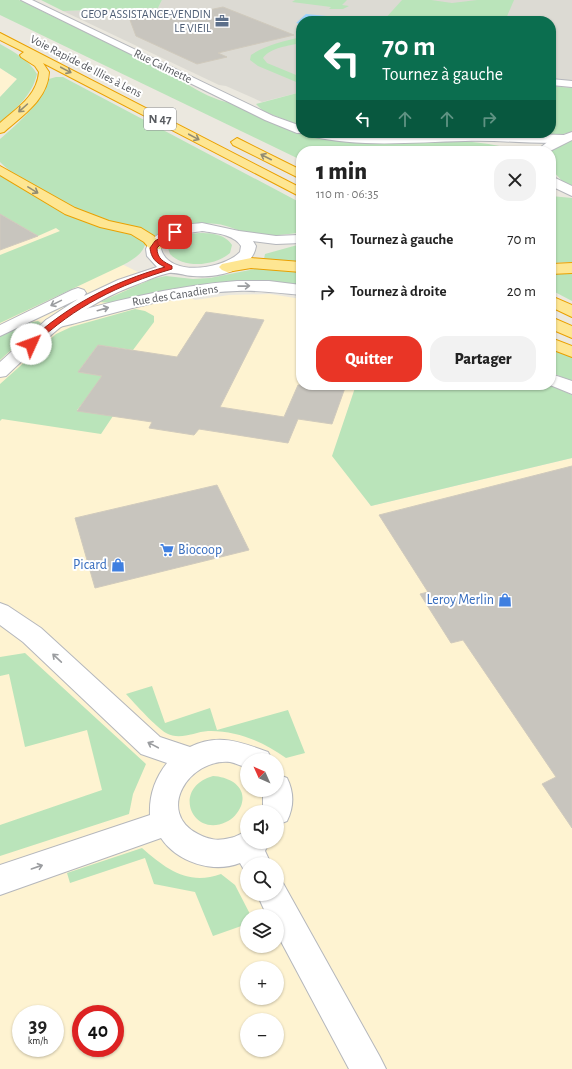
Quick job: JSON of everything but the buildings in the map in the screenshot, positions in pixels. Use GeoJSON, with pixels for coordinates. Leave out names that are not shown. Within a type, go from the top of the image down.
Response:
{"type":"FeatureCollection","features":[{"type":"Feature","properties":{"kind":"highway","name":"N 47"},"geometry":{"type":"LineString","coordinates":[[0,36],[296,190]]}},
{"type":"Feature","properties":{"kind":"highway"},"geometry":{"type":"LineString","coordinates":[[0,129],[38,92],[45,77],[42,68],[24,54],[19,46]]}},
{"type":"Feature","properties":{"kind":"highway"},"geometry":{"type":"LineString","coordinates":[[223,136],[296,172]]}},
{"type":"Feature","properties":{"kind":"highway"},"geometry":{"type":"LineString","coordinates":[[0,170],[58,205],[87,217],[136,231],[148,239],[154,250]]}},
{"type":"Feature","properties":{"kind":"highway"},"geometry":{"type":"LineString","coordinates":[[227,267],[251,263],[296,267]]}},
{"type":"Feature","properties":{"kind":"highway"},"geometry":{"type":"LineString","coordinates":[[556,269],[572,268]]}},
{"type":"Feature","properties":{"kind":"highway"},"geometry":{"type":"LineString","coordinates":[[556,304],[572,312]]}},
{"type":"Feature","properties":{"kind":"highway"},"geometry":{"type":"LineString","coordinates":[[556,325],[572,333]]}},
{"type":"Feature","properties":{"kind":"highway"},"geometry":{"type":"LineString","coordinates":[[556,345],[572,352]]}},
{"type":"Feature","properties":{"kind":"street","name":"Rue Calmette"},"geometry":{"type":"LineString","coordinates":[[25,0],[269,118],[296,128]]}},
{"type":"Feature","properties":{"kind":"street"},"geometry":{"type":"LineString","coordinates":[[556,82],[572,84]]}},
{"type":"Feature","properties":{"kind":"street"},"geometry":{"type":"LineString","coordinates":[[503,138],[539,140],[568,137]]}},
{"type":"Feature","properties":{"kind":"street"},"geometry":{"type":"LineString","coordinates":[[550,146],[568,137]]}},
{"type":"Feature","properties":{"kind":"street"},"geometry":{"type":"LineString","coordinates":[[360,138],[445,138],[494,142],[507,146]]}},
{"type":"Feature","properties":{"kind":"street"},"geometry":{"type":"LineString","coordinates":[[556,183],[572,193]]}},
{"type":"Feature","properties":{"kind":"street"},"geometry":{"type":"LineString","coordinates":[[556,194],[572,193]]}},
{"type":"Feature","properties":{"kind":"street"},"geometry":{"type":"LineString","coordinates":[[0,330],[154,250],[164,236],[188,228],[216,228],[239,235],[276,240],[296,239]]}},
{"type":"Feature","properties":{"kind":"street"},"geometry":{"type":"LineString","coordinates":[[154,250],[160,262],[170,268],[198,272],[227,267],[239,261],[246,254],[248,247],[239,235]]}},
{"type":"Feature","properties":{"kind":"street"},"geometry":{"type":"LineString","coordinates":[[246,254],[296,240]]}},
{"type":"Feature","properties":{"kind":"street"},"geometry":{"type":"LineString","coordinates":[[0,372],[52,324],[77,306],[108,289],[135,278],[170,268]]}},
{"type":"Feature","properties":{"kind":"street","name":"Rue des Canadiens"},"geometry":{"type":"LineString","coordinates":[[52,324],[125,303],[177,292],[223,287],[265,286],[296,289]]}},
{"type":"Feature","properties":{"kind":"street"},"geometry":{"type":"LineString","coordinates":[[556,380],[572,388]]}},
{"type":"Feature","properties":{"kind":"street"},"geometry":{"type":"LineString","coordinates":[[0,612],[32,635],[152,746],[190,758]]}},
{"type":"Feature","properties":{"kind":"street"},"geometry":{"type":"LineString","coordinates":[[245,753],[227,749],[208,751],[190,758],[175,771],[166,787],[162,805],[166,823],[176,838],[191,848],[209,854],[253,851]]}},
{"type":"Feature","properties":{"kind":"street"},"geometry":{"type":"LineString","coordinates":[[0,880],[166,823]]}},
{"type":"Feature","properties":{"kind":"street"},"geometry":{"type":"LineString","coordinates":[[276,901],[368,1069]]}},
{"type":"Feature","properties":{"kind":"shaded area"},"geometry":{"type":"Polygon","coordinates":[[[162,0],[572,0],[572,88],[556,86],[556,16],[296,16],[296,93],[262,102],[226,86],[219,85],[63,11],[158,8],[162,0]]]}},
{"type":"Feature","properties":{"kind":"shaded area"},"geometry":{"type":"Polygon","coordinates":[[[0,68],[17,79],[0,97],[0,68]]]}},
{"type":"Feature","properties":{"kind":"shaded area"},"geometry":{"type":"Polygon","coordinates":[[[0,197],[56,228],[77,242],[195,300],[229,295],[270,294],[296,298],[296,390],[354,390],[333,456],[371,506],[572,458],[572,1069],[0,1069],[0,197]]]}},
{"type":"Feature","properties":{"kind":"green space"},"geometry":{"type":"Polygon","coordinates":[[[0,0],[19,0],[186,81],[187,84],[197,90],[219,100],[231,103],[277,125],[296,131],[296,138],[440,140],[500,146],[296,146],[296,158],[0,15],[0,0]]]}},
{"type":"Feature","properties":{"kind":"green space"},"geometry":{"type":"Polygon","coordinates":[[[41,0],[162,0],[158,8],[63,11],[41,0]]]}},
{"type":"Feature","properties":{"kind":"green space"},"geometry":{"type":"Polygon","coordinates":[[[295,0],[347,0],[342,5],[349,6],[343,9],[329,9],[331,7],[292,2],[295,0]]]}},
{"type":"Feature","properties":{"kind":"green space"},"geometry":{"type":"Polygon","coordinates":[[[402,0],[431,0],[452,3],[477,0],[514,0],[507,16],[388,16],[402,0]]]}},
{"type":"Feature","properties":{"kind":"green space"},"geometry":{"type":"Polygon","coordinates":[[[296,38],[296,44],[275,49],[266,54],[263,58],[267,63],[296,75],[296,82],[258,66],[250,60],[251,55],[275,44],[296,38]]]}},
{"type":"Feature","properties":{"kind":"green space"},"geometry":{"type":"Polygon","coordinates":[[[0,44],[25,60],[37,74],[35,82],[27,95],[0,124],[0,97],[17,79],[0,68],[0,44]]]}},
{"type":"Feature","properties":{"kind":"green space"},"geometry":{"type":"Polygon","coordinates":[[[63,77],[296,200],[296,233],[280,235],[260,235],[246,233],[228,226],[201,224],[177,227],[154,236],[139,229],[98,218],[68,205],[36,188],[10,171],[0,162],[0,139],[29,112],[41,96],[49,79],[63,77]]]}},
{"type":"Feature","properties":{"kind":"green space"},"geometry":{"type":"Polygon","coordinates":[[[556,86],[572,88],[572,132],[556,136],[556,86]]]}},
{"type":"Feature","properties":{"kind":"green space"},"geometry":{"type":"Polygon","coordinates":[[[296,93],[296,124],[263,111],[256,104],[296,93]]]}},
{"type":"Feature","properties":{"kind":"green space"},"geometry":{"type":"Polygon","coordinates":[[[572,140],[572,187],[564,183],[556,174],[556,148],[572,140]]]}},
{"type":"Feature","properties":{"kind":"green space"},"geometry":{"type":"Polygon","coordinates":[[[0,174],[55,206],[132,233],[146,242],[143,250],[131,261],[0,323],[0,255],[60,231],[56,228],[38,236],[0,214],[0,174]]]}},
{"type":"Feature","properties":{"kind":"green space"},"geometry":{"type":"Polygon","coordinates":[[[556,196],[572,198],[572,262],[556,263],[556,196]]]}},
{"type":"Feature","properties":{"kind":"green space"},"geometry":{"type":"Polygon","coordinates":[[[199,233],[213,234],[226,238],[232,245],[230,253],[216,261],[200,264],[183,262],[170,254],[168,248],[178,238],[199,233]]]}},
{"type":"Feature","properties":{"kind":"green space"},"geometry":{"type":"Polygon","coordinates":[[[296,245],[296,262],[264,259],[265,254],[296,245]]]}},
{"type":"Feature","properties":{"kind":"green space"},"geometry":{"type":"Polygon","coordinates":[[[260,268],[296,270],[296,285],[220,283],[172,289],[127,301],[109,303],[100,302],[152,279],[166,276],[193,279],[210,278],[260,268]]]}},
{"type":"Feature","properties":{"kind":"green space"},"geometry":{"type":"Polygon","coordinates":[[[572,272],[572,301],[556,293],[556,273],[572,272]]]}},
{"type":"Feature","properties":{"kind":"green space"},"geometry":{"type":"Polygon","coordinates":[[[135,309],[145,311],[154,316],[154,322],[133,350],[98,345],[78,372],[120,379],[86,399],[77,410],[113,416],[101,434],[2,419],[0,421],[0,384],[56,334],[71,327],[135,309]]]}},
{"type":"Feature","properties":{"kind":"green space"},"geometry":{"type":"Polygon","coordinates":[[[38,321],[41,323],[0,360],[0,336],[27,323],[38,321]]]}},
{"type":"Feature","properties":{"kind":"green space"},"geometry":{"type":"Polygon","coordinates":[[[556,350],[572,357],[572,382],[556,374],[556,350]]]}},
{"type":"Feature","properties":{"kind":"green space"},"geometry":{"type":"Polygon","coordinates":[[[556,388],[572,395],[572,458],[371,506],[332,456],[354,390],[556,390],[556,388]]]}},
{"type":"Feature","properties":{"kind":"green space"},"geometry":{"type":"Polygon","coordinates":[[[25,653],[146,764],[133,794],[129,814],[0,856],[0,825],[102,790],[87,730],[25,747],[9,674],[0,676],[0,657],[25,653]]]}},
{"type":"Feature","properties":{"kind":"green space"},"geometry":{"type":"Polygon","coordinates":[[[152,686],[165,723],[210,708],[217,730],[288,710],[305,753],[286,758],[284,757],[284,753],[278,753],[249,738],[218,731],[208,731],[182,736],[171,735],[166,733],[151,721],[126,694],[152,686]]]}},
{"type":"Feature","properties":{"kind":"green space"},"geometry":{"type":"Polygon","coordinates":[[[213,776],[226,778],[240,788],[240,797],[243,797],[243,799],[240,809],[229,821],[214,825],[204,823],[196,818],[191,810],[190,800],[193,790],[200,782],[213,776]]]}},
{"type":"Feature","properties":{"kind":"green space"},"geometry":{"type":"Polygon","coordinates":[[[142,848],[169,869],[188,877],[209,877],[221,874],[235,885],[240,895],[240,901],[243,901],[247,909],[240,909],[240,926],[213,936],[195,892],[154,884],[145,858],[70,883],[67,873],[142,848]]]}},
{"type":"Feature","properties":{"kind":"water"},"geometry":{"type":"Polygon","coordinates":[[[306,14],[327,16],[304,16],[306,14]]]}},
{"type":"Feature","properties":{"kind":"place","name":"GEOP ASSISTANCE-VENDIN LE VIEIL"},"geometry":{"type":"Point","coordinates":[222,21]}},
{"type":"Feature","properties":{"kind":"place","name":"Biocoop"},"geometry":{"type":"Point","coordinates":[167,550]}},
{"type":"Feature","properties":{"kind":"place","name":"Picard"},"geometry":{"type":"Point","coordinates":[118,565]}},
{"type":"Feature","properties":{"kind":"place","name":"Leroy Merlin"},"geometry":{"type":"Point","coordinates":[505,600]}},
{"type":"Feature","properties":{"kind":"route"},"geometry":{"type":"LineString","coordinates":[[31,344],[52,324],[77,306],[108,289],[135,278],[170,268],[160,262],[154,255],[154,248],[157,242],[164,236],[175,232]]}}]}
